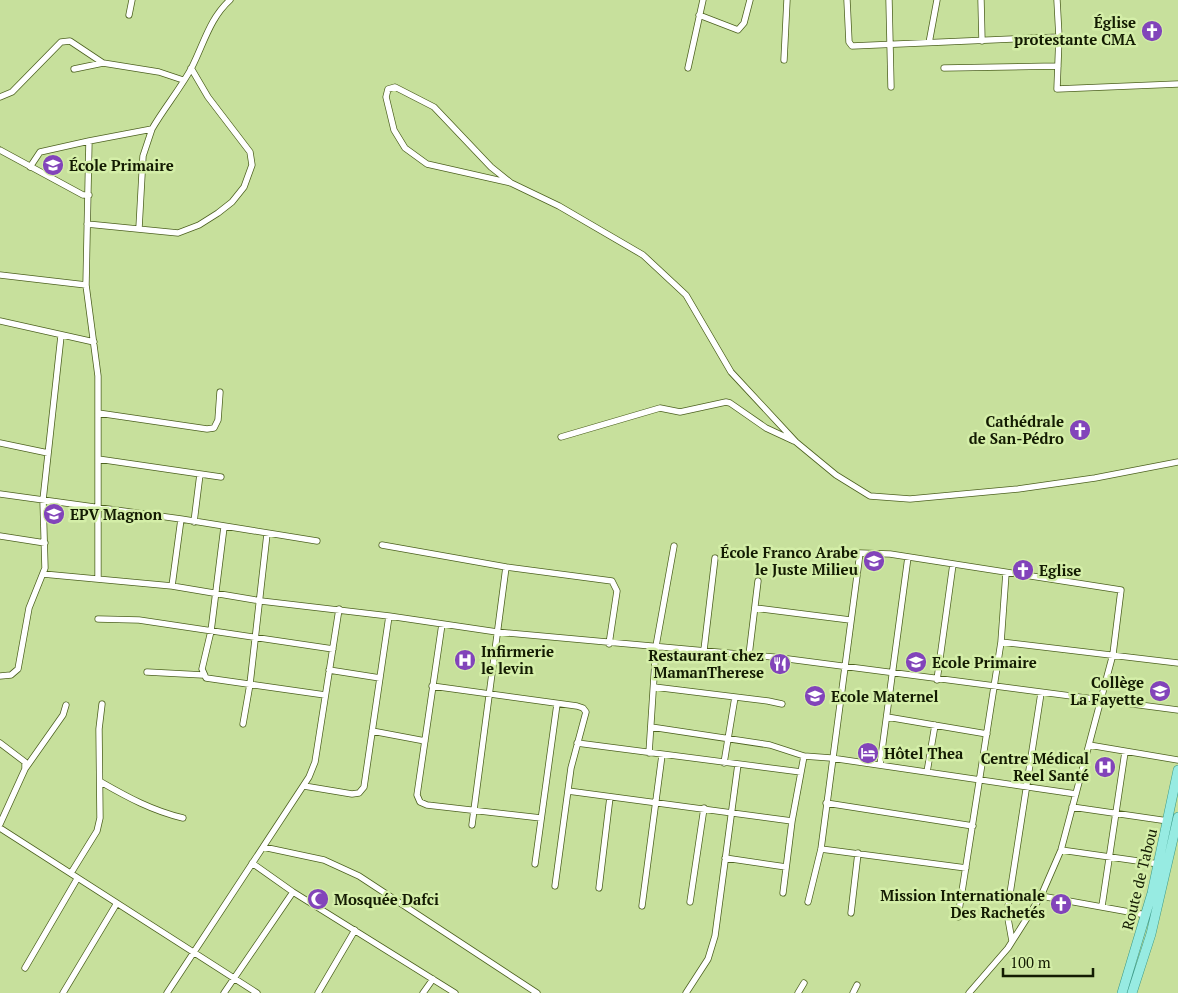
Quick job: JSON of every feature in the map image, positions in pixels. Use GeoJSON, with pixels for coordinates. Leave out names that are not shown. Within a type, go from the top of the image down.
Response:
{"type":"FeatureCollection","features":[{"type":"Feature","properties":{"kind":"main road","name":"Route de Tabou"},"geometry":{"type":"LineString","coordinates":[[1132,993],[1151,934],[1172,835],[1168,821],[1178,770]]}},
{"type":"Feature","properties":{"kind":"main road","name":"Route de Tabou"},"geometry":{"type":"LineString","coordinates":[[1122,993],[1146,915],[1159,864],[1178,817]]}},
{"type":"Feature","properties":{"kind":"street"},"geometry":{"type":"LineString","coordinates":[[129,15],[132,0]]}},
{"type":"Feature","properties":{"kind":"street"},"geometry":{"type":"LineString","coordinates":[[138,228],[144,156],[152,128],[191,68],[208,31],[221,9],[230,0]]}},
{"type":"Feature","properties":{"kind":"street"},"geometry":{"type":"LineString","coordinates":[[688,68],[703,0]]}},
{"type":"Feature","properties":{"kind":"street"},"geometry":{"type":"LineString","coordinates":[[699,15],[738,30],[744,23],[750,0]]}},
{"type":"Feature","properties":{"kind":"street"},"geometry":{"type":"LineString","coordinates":[[784,60],[787,0]]}},
{"type":"Feature","properties":{"kind":"street"},"geometry":{"type":"LineString","coordinates":[[847,0],[850,44],[929,44],[1059,36]]}},
{"type":"Feature","properties":{"kind":"street"},"geometry":{"type":"LineString","coordinates":[[889,0],[891,87]]}},
{"type":"Feature","properties":{"kind":"street"},"geometry":{"type":"LineString","coordinates":[[929,44],[937,0]]}},
{"type":"Feature","properties":{"kind":"street"},"geometry":{"type":"LineString","coordinates":[[981,0],[982,41]]}},
{"type":"Feature","properties":{"kind":"street"},"geometry":{"type":"LineString","coordinates":[[1057,0],[1059,36],[1057,89],[1178,84]]}},
{"type":"Feature","properties":{"kind":"street"},"geometry":{"type":"LineString","coordinates":[[0,97],[12,92],[61,42],[70,41],[103,63]]}},
{"type":"Feature","properties":{"kind":"street"},"geometry":{"type":"LineString","coordinates":[[74,70],[103,63],[159,72],[183,80]]}},
{"type":"Feature","properties":{"kind":"street"},"geometry":{"type":"LineString","coordinates":[[944,68],[1058,66]]}},
{"type":"Feature","properties":{"kind":"street"},"geometry":{"type":"LineString","coordinates":[[87,224],[178,233],[199,225],[232,202],[244,187],[252,165],[250,152],[208,97],[191,68]]}},
{"type":"Feature","properties":{"kind":"street"},"geometry":{"type":"LineString","coordinates":[[511,184],[438,168],[427,164],[404,148],[394,130],[386,97],[388,89],[395,87],[434,107],[491,167],[511,184],[615,237],[643,255],[686,295],[731,372],[796,442],[854,488],[870,496],[910,500],[1018,489],[1095,478],[1178,462]]}},
{"type":"Feature","properties":{"kind":"street"},"geometry":{"type":"LineString","coordinates":[[30,167],[40,152],[152,128]]}},
{"type":"Feature","properties":{"kind":"street"},"geometry":{"type":"LineString","coordinates":[[89,141],[86,285],[94,342],[98,413],[98,577]]}},
{"type":"Feature","properties":{"kind":"street"},"geometry":{"type":"LineString","coordinates":[[0,150],[83,195],[88,195]]}},
{"type":"Feature","properties":{"kind":"street"},"geometry":{"type":"LineString","coordinates":[[0,275],[86,285]]}},
{"type":"Feature","properties":{"kind":"street"},"geometry":{"type":"LineString","coordinates":[[0,321],[94,342]]}},
{"type":"Feature","properties":{"kind":"street"},"geometry":{"type":"LineString","coordinates":[[0,676],[11,675],[18,669],[29,608],[44,574],[43,500],[61,336]]}},
{"type":"Feature","properties":{"kind":"street"},"geometry":{"type":"LineString","coordinates":[[98,413],[207,429],[214,428],[218,420],[220,392]]}},
{"type":"Feature","properties":{"kind":"street"},"geometry":{"type":"LineString","coordinates":[[561,437],[660,408],[680,412],[726,402],[766,428],[796,442]]}},
{"type":"Feature","properties":{"kind":"street"},"geometry":{"type":"LineString","coordinates":[[0,443],[48,453]]}},
{"type":"Feature","properties":{"kind":"street"},"geometry":{"type":"LineString","coordinates":[[98,459],[221,477]]}},
{"type":"Feature","properties":{"kind":"street"},"geometry":{"type":"LineString","coordinates":[[194,522],[200,474]]}},
{"type":"Feature","properties":{"kind":"street"},"geometry":{"type":"LineString","coordinates":[[0,494],[181,519],[317,541]]}},
{"type":"Feature","properties":{"kind":"street"},"geometry":{"type":"LineString","coordinates":[[172,586],[181,519]]}},
{"type":"Feature","properties":{"kind":"street"},"geometry":{"type":"LineString","coordinates":[[203,675],[202,669],[211,631],[224,527]]}},
{"type":"Feature","properties":{"kind":"street"},"geometry":{"type":"LineString","coordinates":[[243,724],[256,637],[267,534]]}},
{"type":"Feature","properties":{"kind":"street"},"geometry":{"type":"LineString","coordinates":[[0,536],[44,542]]}},
{"type":"Feature","properties":{"kind":"street"},"geometry":{"type":"LineString","coordinates":[[382,545],[506,567],[612,581],[617,591],[609,644]]}},
{"type":"Feature","properties":{"kind":"street"},"geometry":{"type":"LineString","coordinates":[[649,753],[656,646],[674,546]]}},
{"type":"Feature","properties":{"kind":"street"},"geometry":{"type":"LineString","coordinates":[[808,902],[821,849],[831,758],[860,553],[890,554],[1121,590],[1113,654],[1061,850],[1041,896],[1012,941],[969,993]]}},
{"type":"Feature","properties":{"kind":"street"},"geometry":{"type":"LineString","coordinates":[[880,766],[908,557]]}},
{"type":"Feature","properties":{"kind":"street"},"geometry":{"type":"LineString","coordinates":[[704,650],[715,558]]}},
{"type":"Feature","properties":{"kind":"street"},"geometry":{"type":"LineString","coordinates":[[937,680],[953,564]]}},
{"type":"Feature","properties":{"kind":"street"},"geometry":{"type":"LineString","coordinates":[[472,825],[506,567]]}},
{"type":"Feature","properties":{"kind":"street"},"geometry":{"type":"LineString","coordinates":[[958,917],[1001,642],[1006,573]]}},
{"type":"Feature","properties":{"kind":"street"},"geometry":{"type":"LineString","coordinates":[[44,574],[98,577],[172,586],[260,601],[389,616],[497,632],[609,644],[704,650],[844,666],[937,680],[1178,710]]}},
{"type":"Feature","properties":{"kind":"street"},"geometry":{"type":"LineString","coordinates":[[749,655],[758,581]]}},
{"type":"Feature","properties":{"kind":"street"},"geometry":{"type":"LineString","coordinates":[[755,608],[850,620]]}},
{"type":"Feature","properties":{"kind":"street"},"geometry":{"type":"LineString","coordinates":[[167,993],[304,786],[315,762],[339,610]]}},
{"type":"Feature","properties":{"kind":"street"},"geometry":{"type":"LineString","coordinates":[[304,786],[352,794],[359,793],[364,787],[389,616]]}},
{"type":"Feature","properties":{"kind":"street"},"geometry":{"type":"LineString","coordinates":[[98,619],[130,619],[333,649]]}},
{"type":"Feature","properties":{"kind":"street"},"geometry":{"type":"LineString","coordinates":[[442,624],[417,795],[420,802],[427,805],[541,818]]}},
{"type":"Feature","properties":{"kind":"street"},"geometry":{"type":"LineString","coordinates":[[1001,642],[1178,663]]}},
{"type":"Feature","properties":{"kind":"street"},"geometry":{"type":"LineString","coordinates":[[330,670],[380,678]]}},
{"type":"Feature","properties":{"kind":"street"},"geometry":{"type":"LineString","coordinates":[[147,672],[203,675],[206,678],[325,696]]}},
{"type":"Feature","properties":{"kind":"street"},"geometry":{"type":"LineString","coordinates":[[432,686],[577,706],[583,708],[586,712],[577,743],[568,791],[555,886]]}},
{"type":"Feature","properties":{"kind":"street"},"geometry":{"type":"LineString","coordinates":[[654,687],[773,701],[782,704]]}},
{"type":"Feature","properties":{"kind":"street"},"geometry":{"type":"LineString","coordinates":[[1012,941],[1007,913],[1041,693]]}},
{"type":"Feature","properties":{"kind":"street"},"geometry":{"type":"LineString","coordinates":[[724,763],[735,697]]}},
{"type":"Feature","properties":{"kind":"street"},"geometry":{"type":"LineString","coordinates":[[71,873],[97,831],[100,818],[99,729],[102,704]]}},
{"type":"Feature","properties":{"kind":"street"},"geometry":{"type":"LineString","coordinates":[[535,864],[557,704]]}},
{"type":"Feature","properties":{"kind":"street"},"geometry":{"type":"LineString","coordinates":[[66,705],[63,715],[25,769],[0,826],[71,873],[77,879],[117,902],[257,993]]}},
{"type":"Feature","properties":{"kind":"street"},"geometry":{"type":"LineString","coordinates":[[886,717],[987,734]]}},
{"type":"Feature","properties":{"kind":"street"},"geometry":{"type":"LineString","coordinates":[[927,772],[935,725]]}},
{"type":"Feature","properties":{"kind":"street"},"geometry":{"type":"LineString","coordinates":[[651,727],[770,745],[804,756],[831,758],[1076,794]]}},
{"type":"Feature","properties":{"kind":"street"},"geometry":{"type":"LineString","coordinates":[[372,731],[425,740]]}},
{"type":"Feature","properties":{"kind":"street"},"geometry":{"type":"LineString","coordinates":[[577,743],[801,772]]}},
{"type":"Feature","properties":{"kind":"street"},"geometry":{"type":"LineString","coordinates":[[0,744],[25,762],[25,769]]}},
{"type":"Feature","properties":{"kind":"street"},"geometry":{"type":"LineString","coordinates":[[1089,746],[1178,760]]}},
{"type":"Feature","properties":{"kind":"street"},"geometry":{"type":"LineString","coordinates":[[1102,906],[1126,752]]}},
{"type":"Feature","properties":{"kind":"street"},"geometry":{"type":"LineString","coordinates":[[642,906],[662,755]]}},
{"type":"Feature","properties":{"kind":"street"},"geometry":{"type":"LineString","coordinates":[[782,893],[792,821],[804,756]]}},
{"type":"Feature","properties":{"kind":"street"},"geometry":{"type":"LineString","coordinates":[[686,993],[708,959],[715,936],[738,764]]}},
{"type":"Feature","properties":{"kind":"street"},"geometry":{"type":"LineString","coordinates":[[101,782],[134,801],[164,814],[183,818]]}},
{"type":"Feature","properties":{"kind":"street"},"geometry":{"type":"LineString","coordinates":[[568,791],[792,821]]}},
{"type":"Feature","properties":{"kind":"street"},"geometry":{"type":"LineString","coordinates":[[600,888],[610,797]]}},
{"type":"Feature","properties":{"kind":"street"},"geometry":{"type":"LineString","coordinates":[[826,804],[973,826]]}},
{"type":"Feature","properties":{"kind":"street"},"geometry":{"type":"LineString","coordinates":[[1072,807],[1168,821]]}},
{"type":"Feature","properties":{"kind":"street"},"geometry":{"type":"LineString","coordinates":[[690,902],[704,808]]}},
{"type":"Feature","properties":{"kind":"street"},"geometry":{"type":"LineString","coordinates":[[263,847],[324,860],[359,876],[537,993]]}},
{"type":"Feature","properties":{"kind":"street"},"geometry":{"type":"LineString","coordinates":[[821,849],[966,868]]}},
{"type":"Feature","properties":{"kind":"street"},"geometry":{"type":"LineString","coordinates":[[1061,850],[1159,864]]}},
{"type":"Feature","properties":{"kind":"street"},"geometry":{"type":"LineString","coordinates":[[851,913],[858,853]]}},
{"type":"Feature","properties":{"kind":"street"},"geometry":{"type":"LineString","coordinates":[[726,858],[786,866]]}},
{"type":"Feature","properties":{"kind":"street"},"geometry":{"type":"LineString","coordinates":[[252,863],[293,892],[455,993]]}},
{"type":"Feature","properties":{"kind":"street"},"geometry":{"type":"LineString","coordinates":[[25,968],[77,879]]}},
{"type":"Feature","properties":{"kind":"street"},"geometry":{"type":"LineString","coordinates":[[224,993],[293,892]]}},
{"type":"Feature","properties":{"kind":"street"},"geometry":{"type":"LineString","coordinates":[[1041,896],[1146,915]]}},
{"type":"Feature","properties":{"kind":"street"},"geometry":{"type":"LineString","coordinates":[[63,993],[117,902]]}},
{"type":"Feature","properties":{"kind":"street"},"geometry":{"type":"LineString","coordinates":[[318,993],[355,930]]}},
{"type":"Feature","properties":{"kind":"street"},"geometry":{"type":"LineString","coordinates":[[423,993],[433,979]]}},
{"type":"Feature","properties":{"kind":"street"},"geometry":{"type":"LineString","coordinates":[[798,993],[804,983]]}},
{"type":"Feature","properties":{"kind":"street"},"geometry":{"type":"LineString","coordinates":[[853,993],[858,985]]}},
{"type":"Feature","properties":{"kind":"place","name":"Église protestante CMA"},"geometry":{"type":"Point","coordinates":[1152,31]}},
{"type":"Feature","properties":{"kind":"place","name":"École Primaire"},"geometry":{"type":"Point","coordinates":[53,165]}},
{"type":"Feature","properties":{"kind":"place","name":"Cathédrale de San-Pédro"},"geometry":{"type":"Point","coordinates":[1080,430]}},
{"type":"Feature","properties":{"kind":"place","name":"EPV Magnon"},"geometry":{"type":"Point","coordinates":[54,514]}},
{"type":"Feature","properties":{"kind":"place","name":"École Franco Arabe le Juste Milieu"},"geometry":{"type":"Point","coordinates":[874,561]}},
{"type":"Feature","properties":{"kind":"place","name":"Eglise"},"geometry":{"type":"Point","coordinates":[1023,570]}},
{"type":"Feature","properties":{"kind":"place","name":"Infirmerie le levin"},"geometry":{"type":"Point","coordinates":[465,660]}},
{"type":"Feature","properties":{"kind":"place","name":"Ecole Primaire"},"geometry":{"type":"Point","coordinates":[916,662]}},
{"type":"Feature","properties":{"kind":"place","name":"Restaurant chez MamanTherese"},"geometry":{"type":"Point","coordinates":[780,664]}},
{"type":"Feature","properties":{"kind":"place","name":"Collège La Fayette"},"geometry":{"type":"Point","coordinates":[1160,691]}},
{"type":"Feature","properties":{"kind":"place","name":"Ecole Maternel"},"geometry":{"type":"Point","coordinates":[815,696]}},
{"type":"Feature","properties":{"kind":"place","name":"Hôtel Thea"},"geometry":{"type":"Point","coordinates":[868,753]}},
{"type":"Feature","properties":{"kind":"place","name":"Centre Médical Reel Santé"},"geometry":{"type":"Point","coordinates":[1105,767]}},
{"type":"Feature","properties":{"kind":"place","name":"Mosquée Dafci"},"geometry":{"type":"Point","coordinates":[318,899]}},
{"type":"Feature","properties":{"kind":"place","name":"Mission Internationale Des Rachetés"},"geometry":{"type":"Point","coordinates":[1061,904]}}]}
